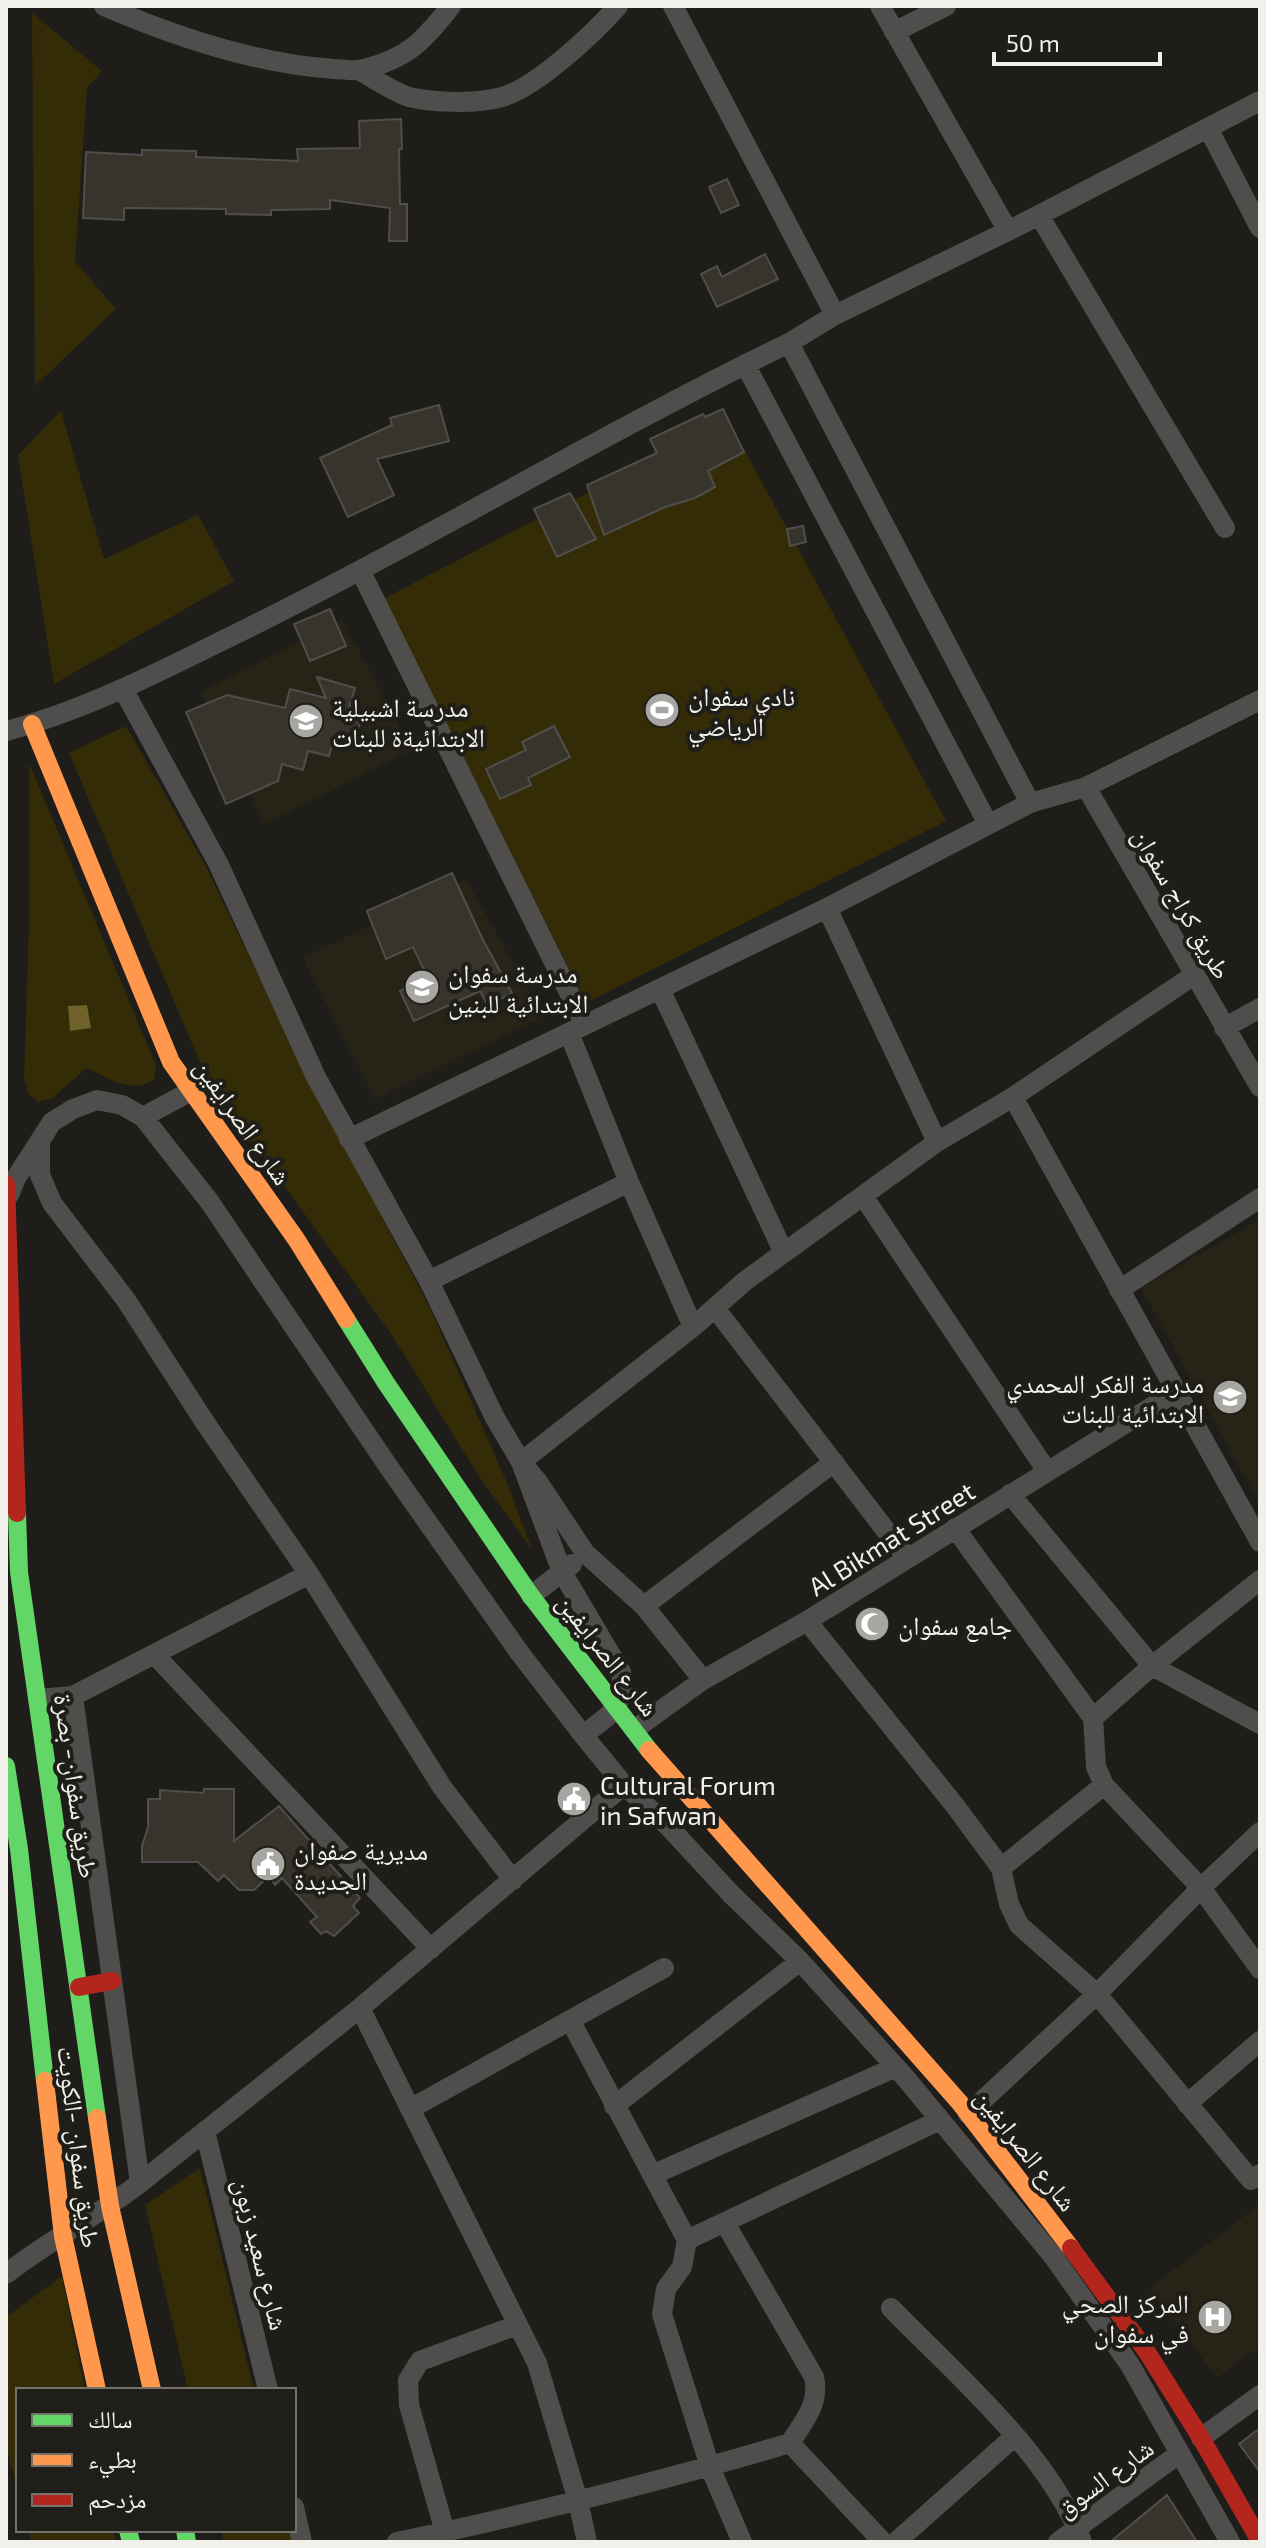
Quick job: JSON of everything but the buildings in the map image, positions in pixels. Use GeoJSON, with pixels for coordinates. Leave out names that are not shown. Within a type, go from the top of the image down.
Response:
{"type":"FeatureCollection","features":[{"type":"Feature","properties":{"kind":"main road","name":"شارع الصرايفين"},"geometry":{"type":"LineString","coordinates":[[32,724],[171,1062],[296,1239],[386,1383],[531,1596],[661,1766],[757,1870],[968,2114],[1147,2352],[1260,2541]]}},
{"type":"Feature","properties":{"kind":"main road","name":"طريق سفوان- بصرة"},"geometry":{"type":"LineString","coordinates":[[6,1184],[19,1572],[110,2206],[152,2388]]}},
{"type":"Feature","properties":{"kind":"main road","name":"طريق سفوان -الكويت"},"geometry":{"type":"LineString","coordinates":[[6,1766],[12,1851],[63,2236],[97,2388]]}},
{"type":"Feature","properties":{"kind":"main road"},"geometry":{"type":"LineString","coordinates":[[79,1987],[112,1981]]}},
{"type":"Feature","properties":{"kind":"street"},"geometry":{"type":"LineString","coordinates":[[104,6],[214,46],[311,67],[360,71],[407,96],[445,102],[503,97],[549,69],[595,32],[618,6]]}},
{"type":"Feature","properties":{"kind":"street"},"geometry":{"type":"LineString","coordinates":[[360,71],[392,60],[424,40],[451,6]]}},
{"type":"Feature","properties":{"kind":"street"},"geometry":{"type":"LineString","coordinates":[[673,6],[835,315]]}},
{"type":"Feature","properties":{"kind":"street"},"geometry":{"type":"LineString","coordinates":[[880,6],[1008,231]]}},
{"type":"Feature","properties":{"kind":"street"},"geometry":{"type":"LineString","coordinates":[[894,32],[946,6]]}},
{"type":"Feature","properties":{"kind":"street"},"geometry":{"type":"LineString","coordinates":[[6,731],[123,689],[361,572],[789,343],[835,315],[1008,231],[1260,101]]}},
{"type":"Feature","properties":{"kind":"street"},"geometry":{"type":"LineString","coordinates":[[1208,128],[1260,228]]}},
{"type":"Feature","properties":{"kind":"street"},"geometry":{"type":"LineString","coordinates":[[1039,215],[1225,528]]}},
{"type":"Feature","properties":{"kind":"street"},"geometry":{"type":"LineString","coordinates":[[789,343],[1030,803]]}},
{"type":"Feature","properties":{"kind":"street"},"geometry":{"type":"LineString","coordinates":[[745,364],[988,824]]}},
{"type":"Feature","properties":{"kind":"street"},"geometry":{"type":"LineString","coordinates":[[361,572],[577,1029],[629,1182],[693,1327]]}},
{"type":"Feature","properties":{"kind":"street"},"geometry":{"type":"LineString","coordinates":[[123,689],[218,863],[316,1077],[429,1281],[495,1418],[521,1462],[585,1553],[644,1606],[703,1680]]}},
{"type":"Feature","properties":{"kind":"street"},"geometry":{"type":"LineString","coordinates":[[349,1139],[827,908],[1030,803],[1086,787],[1260,700]]}},
{"type":"Feature","properties":{"kind":"street","name":"طريق كراج سفوان"},"geometry":{"type":"LineString","coordinates":[[1086,787],[1260,1087]]}},
{"type":"Feature","properties":{"kind":"street"},"geometry":{"type":"LineString","coordinates":[[827,908],[937,1142]]}},
{"type":"Feature","properties":{"kind":"street"},"geometry":{"type":"LineString","coordinates":[[521,1462],[784,1253],[937,1142],[1013,1097],[1194,975]]}},
{"type":"Feature","properties":{"kind":"street"},"geometry":{"type":"LineString","coordinates":[[660,989],[784,1253]]}},
{"type":"Feature","properties":{"kind":"street"},"geometry":{"type":"LineString","coordinates":[[1224,1028],[1260,1008]]}},
{"type":"Feature","properties":{"kind":"street"},"geometry":{"type":"LineString","coordinates":[[6,1202],[16,1178],[52,1122],[73,1109],[97,1100],[122,1105],[143,1117],[191,1091]]}},
{"type":"Feature","properties":{"kind":"street"},"geometry":{"type":"LineString","coordinates":[[1013,1097],[1260,1542]]}},
{"type":"Feature","properties":{"kind":"street","name":"شارع الصرايفين"},"geometry":{"type":"LineString","coordinates":[[143,1117],[209,1201],[303,1343],[519,1652],[583,1735],[624,1785],[800,1961],[896,2067],[1053,2256],[1130,2365],[1230,2542]]}},
{"type":"Feature","properties":{"kind":"street"},"geometry":{"type":"LineString","coordinates":[[40,1144],[40,1175],[52,1203],[126,1300],[309,1574],[442,1787],[513,1880]]}},
{"type":"Feature","properties":{"kind":"street"},"geometry":{"type":"LineString","coordinates":[[429,1281],[629,1182]]}},
{"type":"Feature","properties":{"kind":"street"},"geometry":{"type":"LineString","coordinates":[[863,1196],[1047,1471]]}},
{"type":"Feature","properties":{"kind":"street"},"geometry":{"type":"LineString","coordinates":[[1119,1290],[1260,1198]]}},
{"type":"Feature","properties":{"kind":"street"},"geometry":{"type":"LineString","coordinates":[[715,1308],[907,1558]]}},
{"type":"Feature","properties":{"kind":"street","name":"Al Bikmat Street"},"geometry":{"type":"LineString","coordinates":[[635,1729],[703,1680],[807,1621],[1176,1392]]}},
{"type":"Feature","properties":{"kind":"street"},"geometry":{"type":"LineString","coordinates":[[521,1462],[562,1572],[621,1672],[624,1689],[618,1708],[583,1735]]}},
{"type":"Feature","properties":{"kind":"street"},"geometry":{"type":"LineString","coordinates":[[644,1606],[834,1462]]}},
{"type":"Feature","properties":{"kind":"street"},"geometry":{"type":"LineString","coordinates":[[1010,1494],[1152,1666],[1260,1724]]}},
{"type":"Feature","properties":{"kind":"street"},"geometry":{"type":"LineString","coordinates":[[955,1528],[1093,1718],[1096,1767],[1104,1785],[1201,1888],[1260,1969]]}},
{"type":"Feature","properties":{"kind":"street"},"geometry":{"type":"LineString","coordinates":[[531,1596],[585,1553]]}},
{"type":"Feature","properties":{"kind":"street"},"geometry":{"type":"LineString","coordinates":[[38,1699],[73,1696],[309,1574]]}},
{"type":"Feature","properties":{"kind":"street"},"geometry":{"type":"LineString","coordinates":[[1093,1718],[1152,1666],[1260,1580]]}},
{"type":"Feature","properties":{"kind":"street"},"geometry":{"type":"LineString","coordinates":[[807,1621],[1001,1868],[1009,1904],[1019,1925],[1097,1994],[1251,2180],[1260,2174]]}},
{"type":"Feature","properties":{"kind":"street"},"geometry":{"type":"LineString","coordinates":[[154,1654],[431,1949]]}},
{"type":"Feature","properties":{"kind":"street"},"geometry":{"type":"LineString","coordinates":[[73,1696],[140,2183]]}},
{"type":"Feature","properties":{"kind":"street"},"geometry":{"type":"LineString","coordinates":[[6,2274],[40,2247],[110,2206],[140,2183],[360,2008],[624,1785]]}},
{"type":"Feature","properties":{"kind":"street"},"geometry":{"type":"LineString","coordinates":[[1001,1868],[1104,1785]]}},
{"type":"Feature","properties":{"kind":"street"},"geometry":{"type":"LineString","coordinates":[[968,2114],[1097,1994],[1260,1832]]}},
{"type":"Feature","properties":{"kind":"street"},"geometry":{"type":"LineString","coordinates":[[731,1894],[757,1870]]}},
{"type":"Feature","properties":{"kind":"street"},"geometry":{"type":"LineString","coordinates":[[614,2106],[800,1961]]}},
{"type":"Feature","properties":{"kind":"street"},"geometry":{"type":"LineString","coordinates":[[410,2109],[664,1968]]}},
{"type":"Feature","properties":{"kind":"street"},"geometry":{"type":"LineString","coordinates":[[360,2008],[537,2363],[587,2542]]}},
{"type":"Feature","properties":{"kind":"street"},"geometry":{"type":"LineString","coordinates":[[570,2020],[687,2240],[682,2267],[666,2289],[662,2314],[710,2467],[742,2542]]}},
{"type":"Feature","properties":{"kind":"street"},"geometry":{"type":"LineString","coordinates":[[1187,2104],[1260,2041]]}},
{"type":"Feature","properties":{"kind":"street"},"geometry":{"type":"LineString","coordinates":[[652,2175],[896,2067]]}},
{"type":"Feature","properties":{"kind":"street"},"geometry":{"type":"LineString","coordinates":[[687,2240],[940,2120]]}},
{"type":"Feature","properties":{"kind":"street","name":"شارع سعيد زبون"},"geometry":{"type":"LineString","coordinates":[[205,2131],[268,2388]]}},
{"type":"Feature","properties":{"kind":"street"},"geometry":{"type":"LineString","coordinates":[[397,2542],[472,2534],[578,2501],[790,2443],[813,2406],[817,2393],[814,2377],[725,2223]]}},
{"type":"Feature","properties":{"kind":"street"},"geometry":{"type":"LineString","coordinates":[[891,2308],[1015,2436],[1056,2492],[1080,2535]]}},
{"type":"Feature","properties":{"kind":"street"},"geometry":{"type":"LineString","coordinates":[[434,2536],[409,2405],[408,2380],[420,2361],[517,2325]]}},
{"type":"Feature","properties":{"kind":"street"},"geometry":{"type":"LineString","coordinates":[[1201,2438],[1260,2395]]}},
{"type":"Feature","properties":{"kind":"street"},"geometry":{"type":"LineString","coordinates":[[896,2542],[1015,2436]]}},
{"type":"Feature","properties":{"kind":"street"},"geometry":{"type":"LineString","coordinates":[[790,2443],[883,2542]]}},
{"type":"Feature","properties":{"kind":"street","name":"شارع السوق"},"geometry":{"type":"LineString","coordinates":[[1058,2542],[1080,2535],[1180,2453]]}},
{"type":"Feature","properties":{"kind":"street"},"geometry":{"type":"LineString","coordinates":[[296,2516],[302,2542]]}},
{"type":"Feature","properties":{"kind":"shaded area"},"geometry":{"type":"Polygon","coordinates":[[[32,13],[102,71],[87,88],[75,261],[116,309],[35,386],[32,13]]]}},
{"type":"Feature","properties":{"kind":"shaded area"},"geometry":{"type":"Polygon","coordinates":[[[61,411],[104,559],[198,515],[234,581],[54,684],[18,455],[61,411]]]}},
{"type":"Feature","properties":{"kind":"shaded area","name":"نادي سفوان الرياضي"},"geometry":{"type":"Polygon","coordinates":[[[728,420],[946,821],[586,1003],[383,599],[728,420]]]}},
{"type":"Feature","properties":{"kind":"shaded area","name":"مدرسة اشبيلية الابتدائيةة للبنات"},"geometry":{"type":"Polygon","coordinates":[[[342,619],[412,750],[265,825],[200,692],[342,619]]]}},
{"type":"Feature","properties":{"kind":"shaded area"},"geometry":{"type":"Polygon","coordinates":[[[126,726],[205,865],[309,1080],[431,1310],[508,1485],[532,1550],[478,1475],[392,1335],[207,1079],[69,753],[126,726]]]}},
{"type":"Feature","properties":{"kind":"shaded area"},"geometry":{"type":"Polygon","coordinates":[[[29,763],[156,1065],[154,1080],[145,1084],[120,1083],[87,1068],[51,1099],[38,1102],[29,1094],[24,1078],[29,925],[29,763]]]}},
{"type":"Feature","properties":{"kind":"shaded area","name":"مدرسة سفوان الابتدائية للبنين"},"geometry":{"type":"Polygon","coordinates":[[[466,879],[543,1016],[375,1099],[303,958],[466,879]]]}},
{"type":"Feature","properties":{"kind":"shaded area"},"geometry":{"type":"Polygon","coordinates":[[[87,1005],[91,1028],[70,1031],[68,1006],[87,1005]]]}},
{"type":"Feature","properties":{"kind":"shaded area","name":"مدرسة الفكر المحمدي الابتدائية للبنات"},"geometry":{"type":"Polygon","coordinates":[[[1260,1219],[1260,1505],[1141,1288],[1260,1219]]]}},
{"type":"Feature","properties":{"kind":"shaded area"},"geometry":{"type":"Polygon","coordinates":[[[200,2168],[254,2388],[188,2388],[145,2205],[200,2168]]]}},
{"type":"Feature","properties":{"kind":"shaded area","name":"المركز الصحي في سفوان"},"geometry":{"type":"Polygon","coordinates":[[[1260,2204],[1260,2346],[1217,2378],[1149,2288],[1260,2204]]]}},
{"type":"Feature","properties":{"kind":"shaded area"},"geometry":{"type":"Polygon","coordinates":[[[62,2276],[85,2388],[16,2388],[16,2483],[6,2445],[6,2317],[62,2276]]]}},
{"type":"Feature","properties":{"kind":"shaded area"},"geometry":{"type":"Polygon","coordinates":[[[29,2532],[114,2532],[116,2542],[32,2542],[29,2532]]]}},
{"type":"Feature","properties":{"kind":"shaded area"},"geometry":{"type":"Polygon","coordinates":[[[222,2532],[290,2532],[292,2542],[224,2542],[222,2532]]]}},
{"type":"Feature","properties":{"kind":"traffic: fast"},"geometry":{"type":"LineString","coordinates":[[346,1319],[531,1596],[649,1750]]}},
{"type":"Feature","properties":{"kind":"traffic: fast"},"geometry":{"type":"LineString","coordinates":[[17,1513],[19,1572],[97,2118]]}},
{"type":"Feature","properties":{"kind":"traffic: fast"},"geometry":{"type":"LineString","coordinates":[[6,1766],[19,1849],[45,2081]]}},
{"type":"Feature","properties":{"kind":"traffic: fast"},"geometry":{"type":"LineString","coordinates":[[128,2532],[131,2542]]}},
{"type":"Feature","properties":{"kind":"traffic: fast"},"geometry":{"type":"LineString","coordinates":[[185,2532],[187,2542]]}},
{"type":"Feature","properties":{"kind":"traffic: slow"},"geometry":{"type":"LineString","coordinates":[[32,724],[171,1062],[296,1239],[346,1319]]}},
{"type":"Feature","properties":{"kind":"traffic: slow"},"geometry":{"type":"LineString","coordinates":[[649,1750],[960,2103],[1071,2248]]}},
{"type":"Feature","properties":{"kind":"traffic: slow"},"geometry":{"type":"LineString","coordinates":[[45,2081],[63,2236],[97,2388]]}},
{"type":"Feature","properties":{"kind":"traffic: slow"},"geometry":{"type":"LineString","coordinates":[[97,2118],[110,2206],[152,2388]]}},
{"type":"Feature","properties":{"kind":"traffic: jam"},"geometry":{"type":"LineString","coordinates":[[6,1184],[17,1513]]}},
{"type":"Feature","properties":{"kind":"traffic: jam"},"geometry":{"type":"LineString","coordinates":[[79,1987],[112,1981]]}},
{"type":"Feature","properties":{"kind":"traffic: jam"},"geometry":{"type":"LineString","coordinates":[[1071,2248],[1147,2352],[1260,2541]]}},
{"type":"Feature","properties":{"kind":"place","name":"نادي سفوان الرياضي"},"geometry":{"type":"Point","coordinates":[662,710]}},
{"type":"Feature","properties":{"kind":"place","name":"مدرسة اشبيلية الابتدائيةة للبنات"},"geometry":{"type":"Point","coordinates":[306,721]}},
{"type":"Feature","properties":{"kind":"place","name":"مدرسة سفوان الابتدائية للبنين"},"geometry":{"type":"Point","coordinates":[422,987]}},
{"type":"Feature","properties":{"kind":"place","name":"مدرسة الفكر المحمدي الابتدائية للبنات"},"geometry":{"type":"Point","coordinates":[1230,1397]}},
{"type":"Feature","properties":{"kind":"place","name":"جامع سفوان"},"geometry":{"type":"Point","coordinates":[872,1624]}},
{"type":"Feature","properties":{"kind":"place","name":"Cultural Forum in Safwan"},"geometry":{"type":"Point","coordinates":[574,1799]}},
{"type":"Feature","properties":{"kind":"place","name":"مديرية صفوان الجديدة"},"geometry":{"type":"Point","coordinates":[268,1864]}},
{"type":"Feature","properties":{"kind":"place","name":"المركز الصحي في سفوان"},"geometry":{"type":"Point","coordinates":[1215,2317]}}]}
